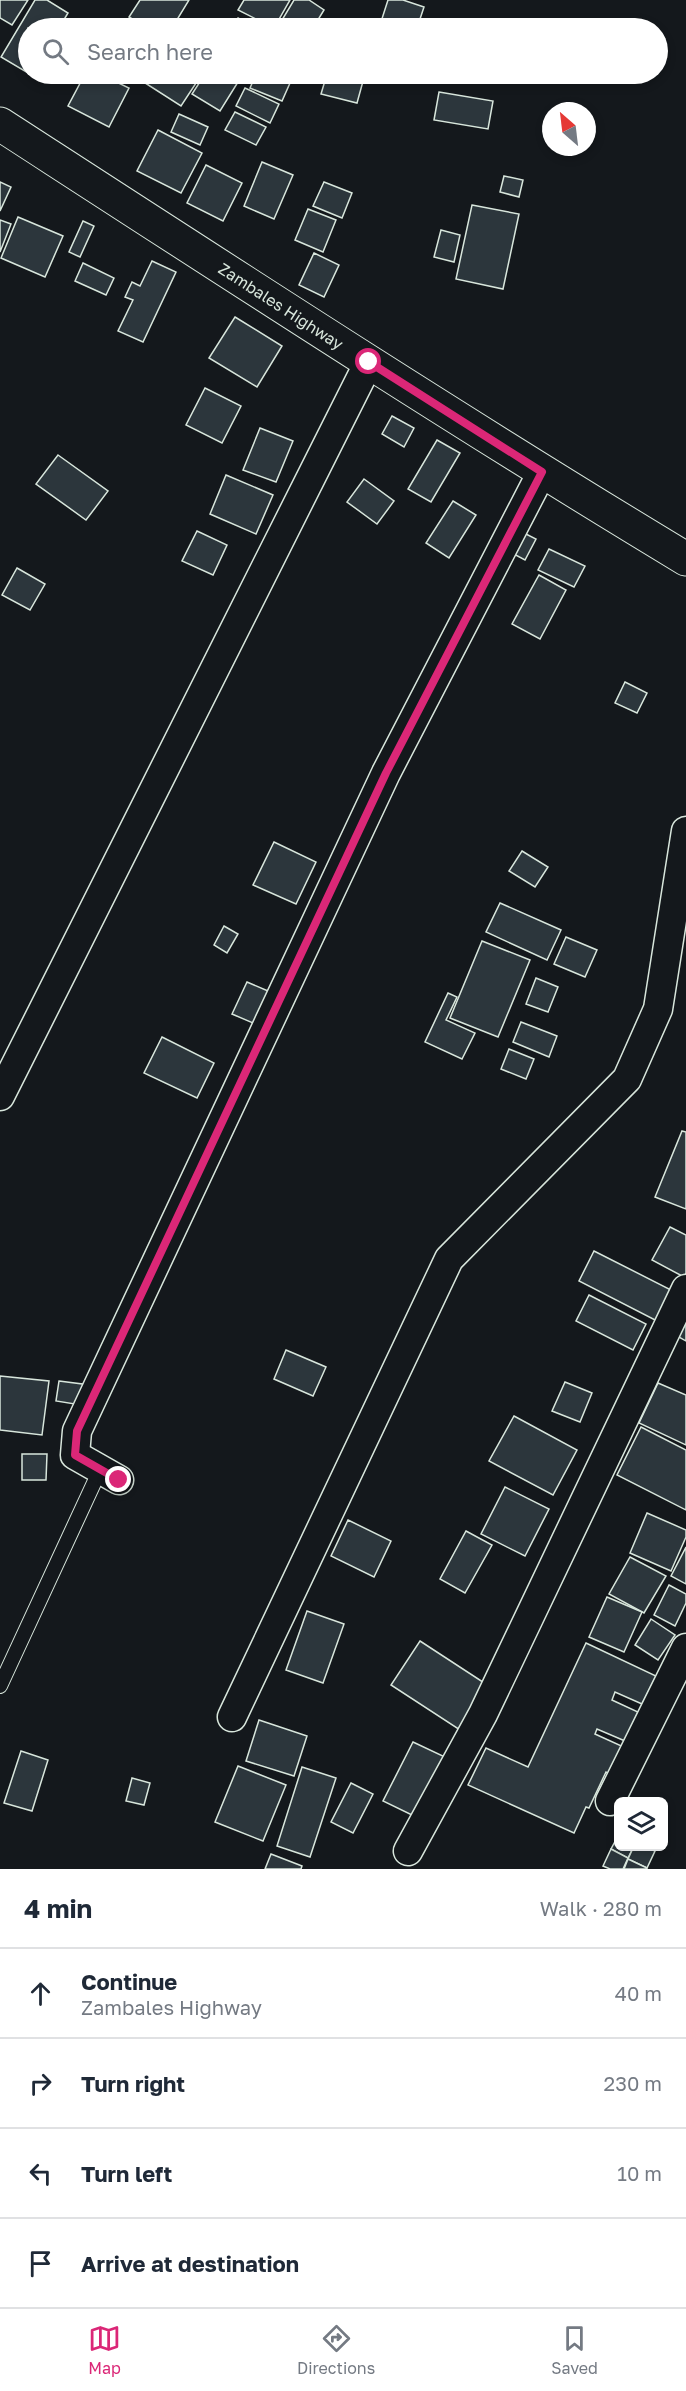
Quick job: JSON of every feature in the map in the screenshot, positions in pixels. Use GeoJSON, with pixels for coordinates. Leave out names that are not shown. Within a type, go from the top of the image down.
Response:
{"type":"FeatureCollection","features":[{"type":"Feature","properties":{"kind":"main road","name":"Zambales Highway"},"geometry":{"type":"LineString","coordinates":[[0,124],[542,472],[686,559]]}},
{"type":"Feature","properties":{"kind":"street"},"geometry":{"type":"LineString","coordinates":[[0,1096],[369,362]]}},
{"type":"Feature","properties":{"kind":"street"},"geometry":{"type":"LineString","coordinates":[[109,1475],[75,1455],[77,1431],[386,773],[542,472]]}},
{"type":"Feature","properties":{"kind":"street"},"geometry":{"type":"LineString","coordinates":[[232,1717],[449,1259],[627,1079],[658,1009],[686,831]]}},
{"type":"Feature","properties":{"kind":"street"},"geometry":{"type":"LineString","coordinates":[[408,1851],[483,1714],[686,1289]]}},
{"type":"Feature","properties":{"kind":"street"},"geometry":{"type":"LineString","coordinates":[[610,1801],[686,1648]]}},
{"type":"Feature","properties":{"kind":"lane"},"geometry":{"type":"LineString","coordinates":[[0,1686],[109,1475]]}},
{"type":"Feature","properties":{"kind":"building"},"geometry":{"type":"Polygon","coordinates":[[[0,0],[28,0],[12,25],[0,18],[0,0]]]}},
{"type":"Feature","properties":{"kind":"building"},"geometry":{"type":"Polygon","coordinates":[[[35,0],[47,0],[68,13],[65,18],[24,18],[35,0]]]}},
{"type":"Feature","properties":{"kind":"building"},"geometry":{"type":"Polygon","coordinates":[[[140,0],[189,0],[178,18],[129,17],[140,0]]]}},
{"type":"Feature","properties":{"kind":"building"},"geometry":{"type":"Polygon","coordinates":[[[244,0],[290,0],[280,18],[254,18],[238,10],[244,0]]]}},
{"type":"Feature","properties":{"kind":"building"},"geometry":{"type":"Polygon","coordinates":[[[294,0],[309,0],[324,10],[319,18],[283,18],[294,0]]]}},
{"type":"Feature","properties":{"kind":"building"},"geometry":{"type":"Polygon","coordinates":[[[388,0],[403,0],[424,7],[420,18],[382,18],[388,0]]]}},
{"type":"Feature","properties":{"kind":"building"},"geometry":{"type":"Polygon","coordinates":[[[18,28],[18,67],[1,57],[18,28]]]}},
{"type":"Feature","properties":{"kind":"building"},"geometry":{"type":"Polygon","coordinates":[[[80,84],[121,84],[129,88],[109,127],[68,106],[80,84]]]}},
{"type":"Feature","properties":{"kind":"building"},"geometry":{"type":"Polygon","coordinates":[[[147,84],[195,84],[181,106],[147,84]]]}},
{"type":"Feature","properties":{"kind":"building"},"geometry":{"type":"Polygon","coordinates":[[[198,84],[237,84],[220,111],[192,94],[198,84]]]}},
{"type":"Feature","properties":{"kind":"building"},"geometry":{"type":"Polygon","coordinates":[[[252,84],[290,84],[282,101],[250,88],[252,84]]]}},
{"type":"Feature","properties":{"kind":"building"},"geometry":{"type":"Polygon","coordinates":[[[324,84],[362,84],[357,103],[321,94],[324,84]]]}},
{"type":"Feature","properties":{"kind":"building"},"geometry":{"type":"Polygon","coordinates":[[[245,88],[279,104],[270,123],[236,106],[245,88]]]}},
{"type":"Feature","properties":{"kind":"building"},"geometry":{"type":"Polygon","coordinates":[[[439,92],[493,101],[488,129],[434,120],[439,92]]]}},
{"type":"Feature","properties":{"kind":"building"},"geometry":{"type":"Polygon","coordinates":[[[235,112],[266,127],[256,145],[225,130],[235,112]]]}},
{"type":"Feature","properties":{"kind":"building"},"geometry":{"type":"Polygon","coordinates":[[[179,114],[208,127],[200,145],[171,132],[179,114]]]}},
{"type":"Feature","properties":{"kind":"building"},"geometry":{"type":"Polygon","coordinates":[[[158,130],[202,153],[181,193],[137,171],[158,130]]]}},
{"type":"Feature","properties":{"kind":"building"},"geometry":{"type":"Polygon","coordinates":[[[262,162],[293,175],[274,219],[244,206],[262,162]]]}},
{"type":"Feature","properties":{"kind":"building"},"geometry":{"type":"Polygon","coordinates":[[[206,165],[242,183],[223,221],[187,203],[206,165]]]}},
{"type":"Feature","properties":{"kind":"building"},"geometry":{"type":"Polygon","coordinates":[[[504,176],[523,180],[519,197],[500,192],[504,176]]]}},
{"type":"Feature","properties":{"kind":"building"},"geometry":{"type":"Polygon","coordinates":[[[0,182],[11,187],[0,211],[0,182]]]}},
{"type":"Feature","properties":{"kind":"building"},"geometry":{"type":"Polygon","coordinates":[[[324,182],[352,193],[342,218],[313,206],[324,182]]]}},
{"type":"Feature","properties":{"kind":"building"},"geometry":{"type":"Polygon","coordinates":[[[472,205],[519,214],[503,289],[456,279],[472,205]]]}},
{"type":"Feature","properties":{"kind":"building"},"geometry":{"type":"Polygon","coordinates":[[[308,209],[336,220],[323,252],[295,240],[308,209]]]}},
{"type":"Feature","properties":{"kind":"building"},"geometry":{"type":"Polygon","coordinates":[[[18,217],[63,236],[45,277],[1,258],[18,217]]]}},
{"type":"Feature","properties":{"kind":"building"},"geometry":{"type":"Polygon","coordinates":[[[0,220],[11,224],[0,252],[0,220]]]}},
{"type":"Feature","properties":{"kind":"building"},"geometry":{"type":"Polygon","coordinates":[[[83,221],[94,226],[80,257],[69,252],[83,221]]]}},
{"type":"Feature","properties":{"kind":"building"},"geometry":{"type":"Polygon","coordinates":[[[441,230],[460,235],[454,262],[434,257],[441,230]]]}},
{"type":"Feature","properties":{"kind":"building"},"geometry":{"type":"Polygon","coordinates":[[[314,253],[339,265],[324,297],[299,285],[314,253]]]}},
{"type":"Feature","properties":{"kind":"building"},"geometry":{"type":"Polygon","coordinates":[[[152,261],[176,272],[143,342],[118,331],[133,300],[125,297],[132,282],[140,286],[152,261]]]}},
{"type":"Feature","properties":{"kind":"building"},"geometry":{"type":"Polygon","coordinates":[[[83,263],[114,278],[106,295],[75,281],[83,263]]]}},
{"type":"Feature","properties":{"kind":"building"},"geometry":{"type":"Polygon","coordinates":[[[235,317],[282,346],[257,387],[209,358],[235,317]]]}},
{"type":"Feature","properties":{"kind":"building"},"geometry":{"type":"Polygon","coordinates":[[[205,388],[241,406],[222,443],[186,425],[205,388]]]}},
{"type":"Feature","properties":{"kind":"building"},"geometry":{"type":"Polygon","coordinates":[[[392,416],[414,428],[404,447],[382,434],[392,416]]]}},
{"type":"Feature","properties":{"kind":"building"},"geometry":{"type":"Polygon","coordinates":[[[260,428],[293,441],[276,482],[243,470],[260,428]]]}},
{"type":"Feature","properties":{"kind":"building"},"geometry":{"type":"Polygon","coordinates":[[[437,440],[460,453],[431,502],[408,489],[437,440]]]}},
{"type":"Feature","properties":{"kind":"building"},"geometry":{"type":"Polygon","coordinates":[[[58,455],[108,491],[86,520],[36,484],[58,455]]]}},
{"type":"Feature","properties":{"kind":"building"},"geometry":{"type":"Polygon","coordinates":[[[226,475],[273,495],[256,534],[210,514],[226,475]]]}},
{"type":"Feature","properties":{"kind":"building"},"geometry":{"type":"Polygon","coordinates":[[[364,479],[394,501],[377,524],[347,502],[364,479]]]}},
{"type":"Feature","properties":{"kind":"building"},"geometry":{"type":"Polygon","coordinates":[[[453,501],[476,515],[449,558],[426,543],[453,501]]]}},
{"type":"Feature","properties":{"kind":"building"},"geometry":{"type":"Polygon","coordinates":[[[518,530],[536,539],[525,560],[508,551],[518,530]]]}},
{"type":"Feature","properties":{"kind":"building"},"geometry":{"type":"Polygon","coordinates":[[[197,531],[227,545],[213,575],[182,561],[197,531]]]}},
{"type":"Feature","properties":{"kind":"building"},"geometry":{"type":"Polygon","coordinates":[[[549,549],[585,566],[574,587],[538,570],[549,549]]]}},
{"type":"Feature","properties":{"kind":"building"},"geometry":{"type":"Polygon","coordinates":[[[17,568],[45,584],[30,610],[2,595],[17,568]]]}},
{"type":"Feature","properties":{"kind":"building"},"geometry":{"type":"Polygon","coordinates":[[[539,575],[566,590],[540,639],[512,624],[539,575]]]}},
{"type":"Feature","properties":{"kind":"building"},"geometry":{"type":"Polygon","coordinates":[[[625,682],[647,693],[637,713],[615,703],[625,682]]]}},
{"type":"Feature","properties":{"kind":"building"},"geometry":{"type":"Polygon","coordinates":[[[274,842],[316,862],[296,904],[253,885],[274,842]]]}},
{"type":"Feature","properties":{"kind":"building"},"geometry":{"type":"Polygon","coordinates":[[[522,851],[548,867],[535,887],[509,871],[522,851]]]}},
{"type":"Feature","properties":{"kind":"building"},"geometry":{"type":"Polygon","coordinates":[[[500,903],[561,930],[547,960],[486,932],[500,903]]]}},
{"type":"Feature","properties":{"kind":"building"},"geometry":{"type":"Polygon","coordinates":[[[224,926],[238,934],[227,953],[214,945],[224,926]]]}},
{"type":"Feature","properties":{"kind":"building"},"geometry":{"type":"Polygon","coordinates":[[[566,937],[597,950],[585,977],[554,964],[566,937]]]}},
{"type":"Feature","properties":{"kind":"building"},"geometry":{"type":"Polygon","coordinates":[[[482,941],[530,960],[498,1037],[450,1018],[482,941]]]}},
{"type":"Feature","properties":{"kind":"building"},"geometry":{"type":"Polygon","coordinates":[[[536,978],[558,987],[548,1012],[526,1004],[536,978]]]}},
{"type":"Feature","properties":{"kind":"building"},"geometry":{"type":"Polygon","coordinates":[[[247,982],[275,994],[260,1026],[232,1014],[247,982]]]}},
{"type":"Feature","properties":{"kind":"building"},"geometry":{"type":"Polygon","coordinates":[[[448,993],[457,997],[446,1020],[475,1033],[462,1059],[425,1042],[448,993]]]}},
{"type":"Feature","properties":{"kind":"building"},"geometry":{"type":"Polygon","coordinates":[[[521,1022],[557,1036],[549,1057],[513,1042],[521,1022]]]}},
{"type":"Feature","properties":{"kind":"building"},"geometry":{"type":"Polygon","coordinates":[[[162,1037],[214,1063],[197,1098],[144,1073],[162,1037]]]}},
{"type":"Feature","properties":{"kind":"building"},"geometry":{"type":"Polygon","coordinates":[[[509,1049],[534,1059],[526,1079],[501,1069],[509,1049]]]}},
{"type":"Feature","properties":{"kind":"building"},"geometry":{"type":"Polygon","coordinates":[[[682,1131],[686,1132],[686,1209],[655,1197],[682,1131]]]}},
{"type":"Feature","properties":{"kind":"building"},"geometry":{"type":"Polygon","coordinates":[[[670,1227],[686,1235],[686,1273],[684,1277],[652,1260],[670,1227]]]}},
{"type":"Feature","properties":{"kind":"building"},"geometry":{"type":"Polygon","coordinates":[[[594,1251],[673,1291],[657,1321],[579,1281],[594,1251]]]}},
{"type":"Feature","properties":{"kind":"building"},"geometry":{"type":"Polygon","coordinates":[[[589,1295],[646,1324],[633,1350],[576,1321],[589,1295]]]}},
{"type":"Feature","properties":{"kind":"building"},"geometry":{"type":"Polygon","coordinates":[[[686,1319],[686,1341],[677,1336],[686,1319]]]}},
{"type":"Feature","properties":{"kind":"building"},"geometry":{"type":"Polygon","coordinates":[[[286,1350],[326,1367],[313,1396],[274,1379],[286,1350]]]}},
{"type":"Feature","properties":{"kind":"building"},"geometry":{"type":"Polygon","coordinates":[[[0,1376],[49,1381],[42,1435],[0,1430],[0,1376]]]}},
{"type":"Feature","properties":{"kind":"building"},"geometry":{"type":"Polygon","coordinates":[[[59,1381],[90,1385],[87,1406],[56,1401],[59,1381]]]}},
{"type":"Feature","properties":{"kind":"building"},"geometry":{"type":"Polygon","coordinates":[[[565,1382],[592,1393],[580,1422],[552,1411],[565,1382]]]}},
{"type":"Feature","properties":{"kind":"building"},"geometry":{"type":"Polygon","coordinates":[[[658,1383],[686,1395],[686,1445],[639,1423],[658,1383]]]}},
{"type":"Feature","properties":{"kind":"building"},"geometry":{"type":"Polygon","coordinates":[[[514,1416],[577,1450],[553,1495],[489,1461],[514,1416]]]}},
{"type":"Feature","properties":{"kind":"building"},"geometry":{"type":"Polygon","coordinates":[[[641,1427],[686,1450],[686,1510],[617,1475],[641,1427]]]}},
{"type":"Feature","properties":{"kind":"building"},"geometry":{"type":"Polygon","coordinates":[[[22,1454],[47,1454],[46,1480],[22,1480],[22,1454]]]}},
{"type":"Feature","properties":{"kind":"building"},"geometry":{"type":"Polygon","coordinates":[[[505,1487],[549,1509],[525,1556],[481,1534],[505,1487]]]}},
{"type":"Feature","properties":{"kind":"building"},"geometry":{"type":"Polygon","coordinates":[[[647,1513],[686,1530],[686,1537],[671,1571],[630,1553],[647,1513]]]}},
{"type":"Feature","properties":{"kind":"building"},"geometry":{"type":"Polygon","coordinates":[[[348,1520],[391,1541],[374,1577],[331,1556],[348,1520]]]}},
{"type":"Feature","properties":{"kind":"building"},"geometry":{"type":"Polygon","coordinates":[[[466,1531],[492,1545],[465,1593],[440,1579],[466,1531]]]}},
{"type":"Feature","properties":{"kind":"building"},"geometry":{"type":"Polygon","coordinates":[[[686,1547],[686,1584],[671,1576],[686,1547]]]}},
{"type":"Feature","properties":{"kind":"building"},"geometry":{"type":"Polygon","coordinates":[[[630,1557],[666,1576],[644,1613],[609,1594],[630,1557]]]}},
{"type":"Feature","properties":{"kind":"building"},"geometry":{"type":"Polygon","coordinates":[[[669,1585],[686,1594],[686,1603],[675,1626],[654,1615],[669,1585]]]}},
{"type":"Feature","properties":{"kind":"building"},"geometry":{"type":"Polygon","coordinates":[[[607,1597],[642,1612],[624,1652],[589,1637],[607,1597]]]}},
{"type":"Feature","properties":{"kind":"building"},"geometry":{"type":"Polygon","coordinates":[[[307,1611],[344,1624],[323,1683],[286,1670],[307,1611]]]}},
{"type":"Feature","properties":{"kind":"building"},"geometry":{"type":"Polygon","coordinates":[[[651,1619],[675,1635],[658,1660],[635,1645],[651,1619]]]}},
{"type":"Feature","properties":{"kind":"building"},"geometry":{"type":"Polygon","coordinates":[[[420,1641],[489,1686],[460,1730],[391,1685],[420,1641]]]}},
{"type":"Feature","properties":{"kind":"building"},"geometry":{"type":"Polygon","coordinates":[[[586,1643],[656,1676],[642,1704],[615,1692],[612,1700],[638,1712],[625,1741],[597,1729],[595,1734],[626,1748],[613,1776],[606,1772],[574,1833],[468,1785],[486,1748],[528,1767],[586,1643]]]}},
{"type":"Feature","properties":{"kind":"building"},"geometry":{"type":"Polygon","coordinates":[[[259,1720],[307,1736],[294,1776],[246,1761],[259,1720]]]}},
{"type":"Feature","properties":{"kind":"building"},"geometry":{"type":"Polygon","coordinates":[[[413,1742],[445,1757],[414,1816],[383,1801],[413,1742]]]}},
{"type":"Feature","properties":{"kind":"building"},"geometry":{"type":"Polygon","coordinates":[[[21,1751],[48,1760],[32,1811],[4,1803],[21,1751]]]}},
{"type":"Feature","properties":{"kind":"building"},"geometry":{"type":"Polygon","coordinates":[[[238,1766],[286,1785],[263,1841],[215,1822],[238,1766]]]}},
{"type":"Feature","properties":{"kind":"building"},"geometry":{"type":"Polygon","coordinates":[[[302,1767],[336,1778],[310,1857],[277,1846],[302,1767]]]}},
{"type":"Feature","properties":{"kind":"building"},"geometry":{"type":"Polygon","coordinates":[[[132,1778],[150,1783],[144,1805],[126,1801],[132,1778]]]}},
{"type":"Feature","properties":{"kind":"building"},"geometry":{"type":"Polygon","coordinates":[[[351,1783],[373,1794],[353,1833],[331,1822],[351,1783]]]}},
{"type":"Feature","properties":{"kind":"building"},"geometry":{"type":"Polygon","coordinates":[[[611,1849],[628,1858],[623,1869],[610,1869],[603,1866],[611,1849]]]}},
{"type":"Feature","properties":{"kind":"building"},"geometry":{"type":"Polygon","coordinates":[[[615,1851],[632,1851],[628,1858],[615,1851]]]}},
{"type":"Feature","properties":{"kind":"building"},"geometry":{"type":"Polygon","coordinates":[[[632,1851],[655,1851],[647,1868],[628,1859],[632,1851]]]}},
{"type":"Feature","properties":{"kind":"building"},"geometry":{"type":"Polygon","coordinates":[[[271,1854],[302,1866],[301,1869],[265,1869],[271,1854]]]}},
{"type":"Feature","properties":{"kind":"building"},"geometry":{"type":"Polygon","coordinates":[[[628,1859],[647,1868],[624,1869],[628,1859]]]}},
{"type":"Feature","properties":{"kind":"route"},"geometry":{"type":"LineString","coordinates":[[119,1480],[75,1455],[77,1431],[386,773],[542,472],[369,362]]}}]}
